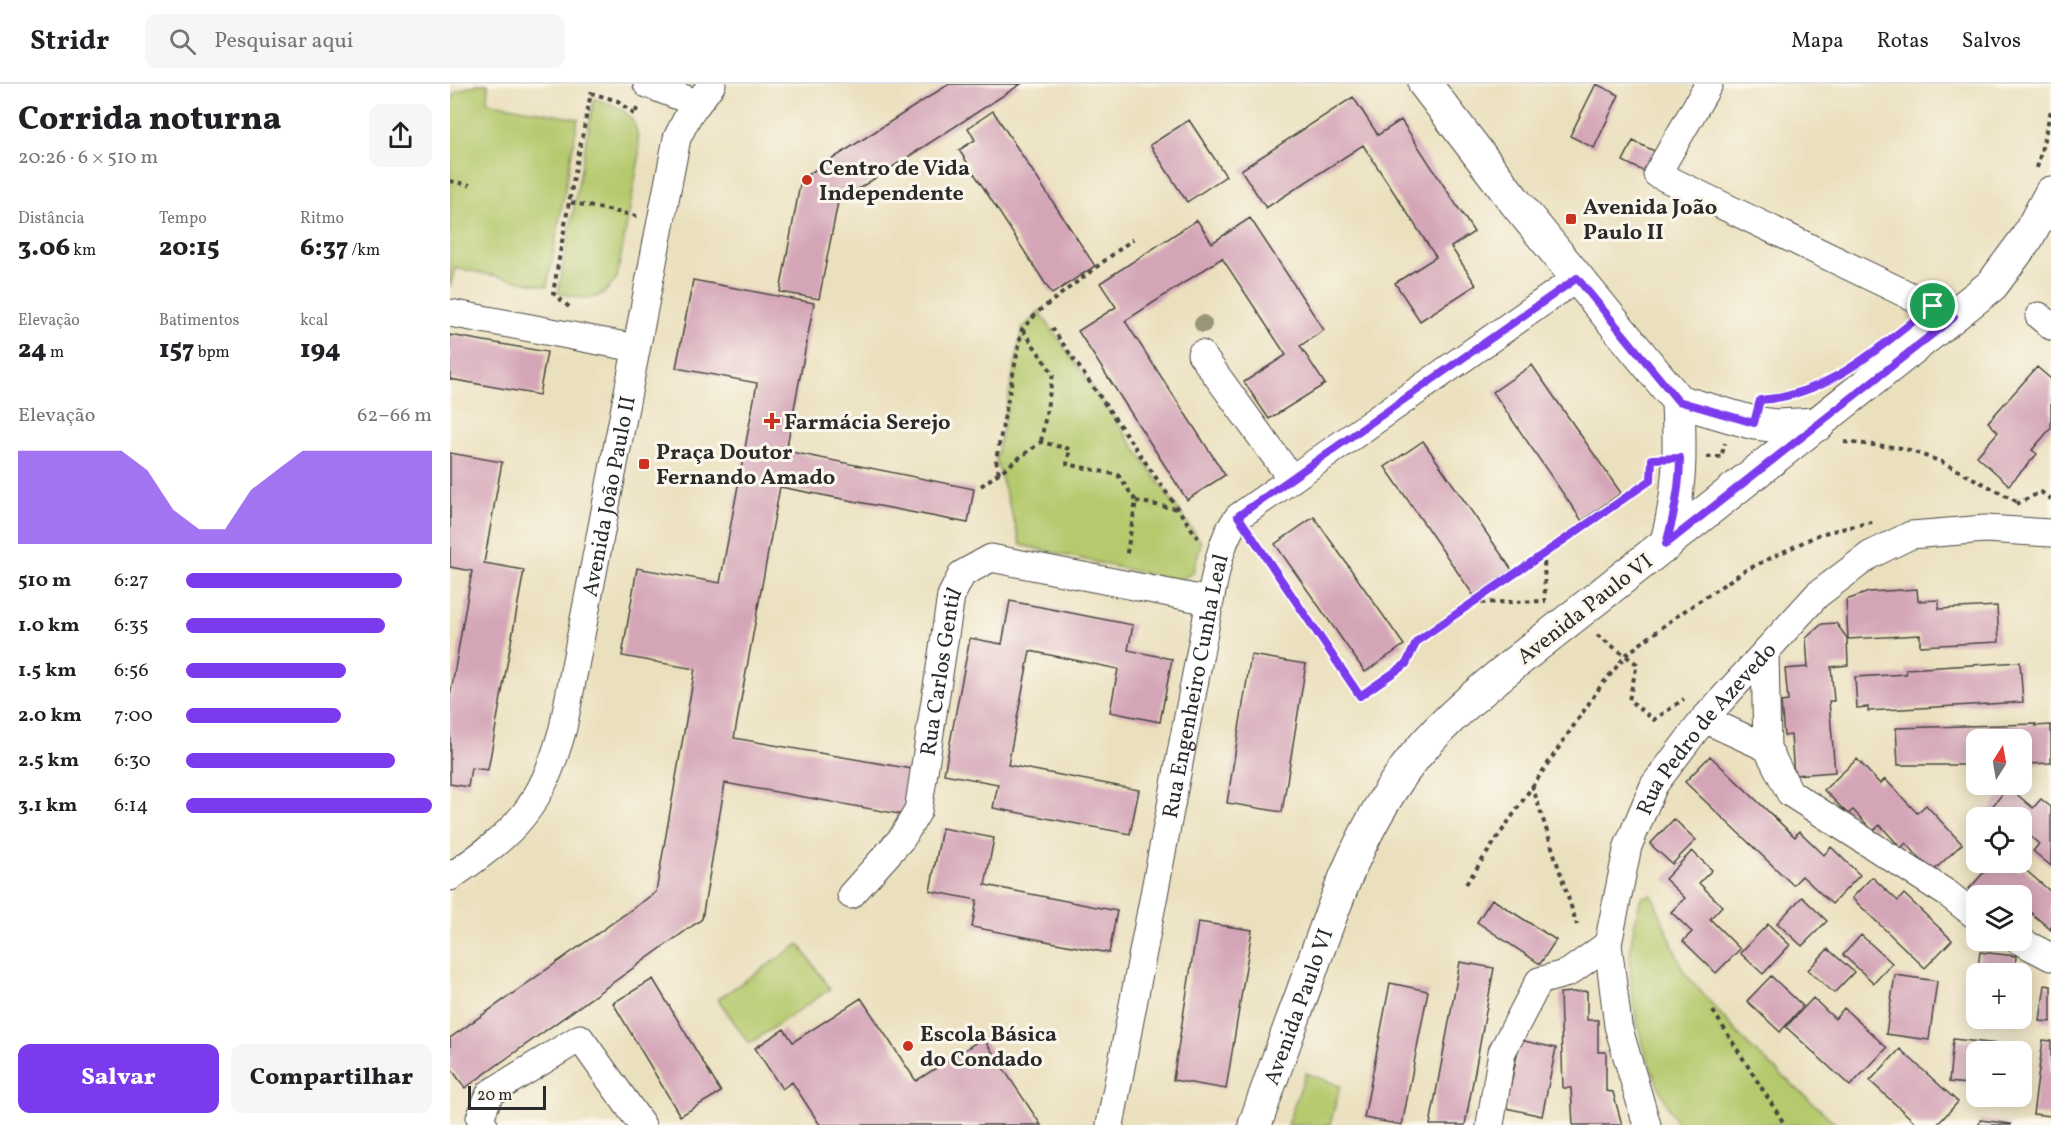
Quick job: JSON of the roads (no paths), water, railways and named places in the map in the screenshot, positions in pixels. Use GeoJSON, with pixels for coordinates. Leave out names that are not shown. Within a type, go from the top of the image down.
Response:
{"type":"FeatureCollection","features":[{"type":"Feature","properties":{"kind":"main road"},"geometry":{"type":"LineString","coordinates":[[1425,84],[1516,203],[1678,401],[1732,418],[1827,436]]}},
{"type":"Feature","properties":{"kind":"main road","name":"Avenida Paulo VI"},"geometry":{"type":"LineString","coordinates":[[1255,1125],[1347,869],[1377,810],[1416,755],[1438,730],[1488,684],[1666,544],[1827,436],[1954,317],[1992,285],[2011,260],[2042,185]]}},
{"type":"Feature","properties":{"kind":"main road"},"geometry":{"type":"LineString","coordinates":[[1666,544],[1675,514],[1680,480],[1678,401]]}},
{"type":"Feature","properties":{"kind":"street"},"geometry":{"type":"LineString","coordinates":[[1709,84],[1657,174],[1954,317]]}},
{"type":"Feature","properties":{"kind":"street"},"geometry":{"type":"LineString","coordinates":[[642,94],[704,94]]}},
{"type":"Feature","properties":{"kind":"street","name":"Avenida João Paulo II"},"geometry":{"type":"LineString","coordinates":[[450,877],[488,851],[520,822],[547,780],[555,759],[563,728],[677,138],[704,94]]}},
{"type":"Feature","properties":{"kind":"street","name":"Rua Engenheiro Cunha Leal"},"geometry":{"type":"LineString","coordinates":[[1110,1125],[1210,601],[1222,550],[1232,525],[1238,516],[1291,478],[1577,278]]}},
{"type":"Feature","properties":{"kind":"street"},"geometry":{"type":"LineString","coordinates":[[450,313],[636,348]]}},
{"type":"Feature","properties":{"kind":"street"},"geometry":{"type":"LineString","coordinates":[[1201,354],[1291,478]]}},
{"type":"Feature","properties":{"kind":"street","name":"Rua Pedro de Azevedo"},"geometry":{"type":"LineString","coordinates":[[1647,1125],[1618,1026],[1608,944],[1628,846],[1654,785],[1696,711],[1765,652],[1817,595],[1870,555],[1911,535],[1984,529],[2051,533]]}},
{"type":"Feature","properties":{"kind":"street","name":"Rua Carlos Gentil"},"geometry":{"type":"LineString","coordinates":[[851,895],[902,838],[918,811],[951,596],[962,574],[992,558],[1210,601]]}},
{"type":"Feature","properties":{"kind":"street"},"geometry":{"type":"LineString","coordinates":[[1765,652],[1767,748],[1790,793],[1948,894],[1966,908]]}},
{"type":"Feature","properties":{"kind":"street"},"geometry":{"type":"LineString","coordinates":[[1696,711],[1767,748]]}},
{"type":"Feature","properties":{"kind":"street"},"geometry":{"type":"LineString","coordinates":[[1490,1125],[1502,1052],[1539,981],[1568,973],[1608,944]]}},
{"type":"Feature","properties":{"kind":"street"},"geometry":{"type":"LineString","coordinates":[[2032,947],[2051,957]]}},
{"type":"Feature","properties":{"kind":"street"},"geometry":{"type":"LineString","coordinates":[[484,1125],[480,1118],[490,1093],[580,1038],[642,1125]]}},
{"type":"Feature","properties":{"kind":"place","name":"Centro de Vida Independente"},"geometry":{"type":"Point","coordinates":[807,180]}},
{"type":"Feature","properties":{"kind":"place","name":"Avenida João Paulo II"},"geometry":{"type":"Point","coordinates":[1571,219]}},
{"type":"Feature","properties":{"kind":"place","name":"Farmácia Serejo"},"geometry":{"type":"Point","coordinates":[772,421]}},
{"type":"Feature","properties":{"kind":"place","name":"Praça Doutor Fernando Amado"},"geometry":{"type":"Point","coordinates":[644,464]}},
{"type":"Feature","properties":{"kind":"place","name":"Escola Básica do Condado"},"geometry":{"type":"Point","coordinates":[908,1046]}}]}
